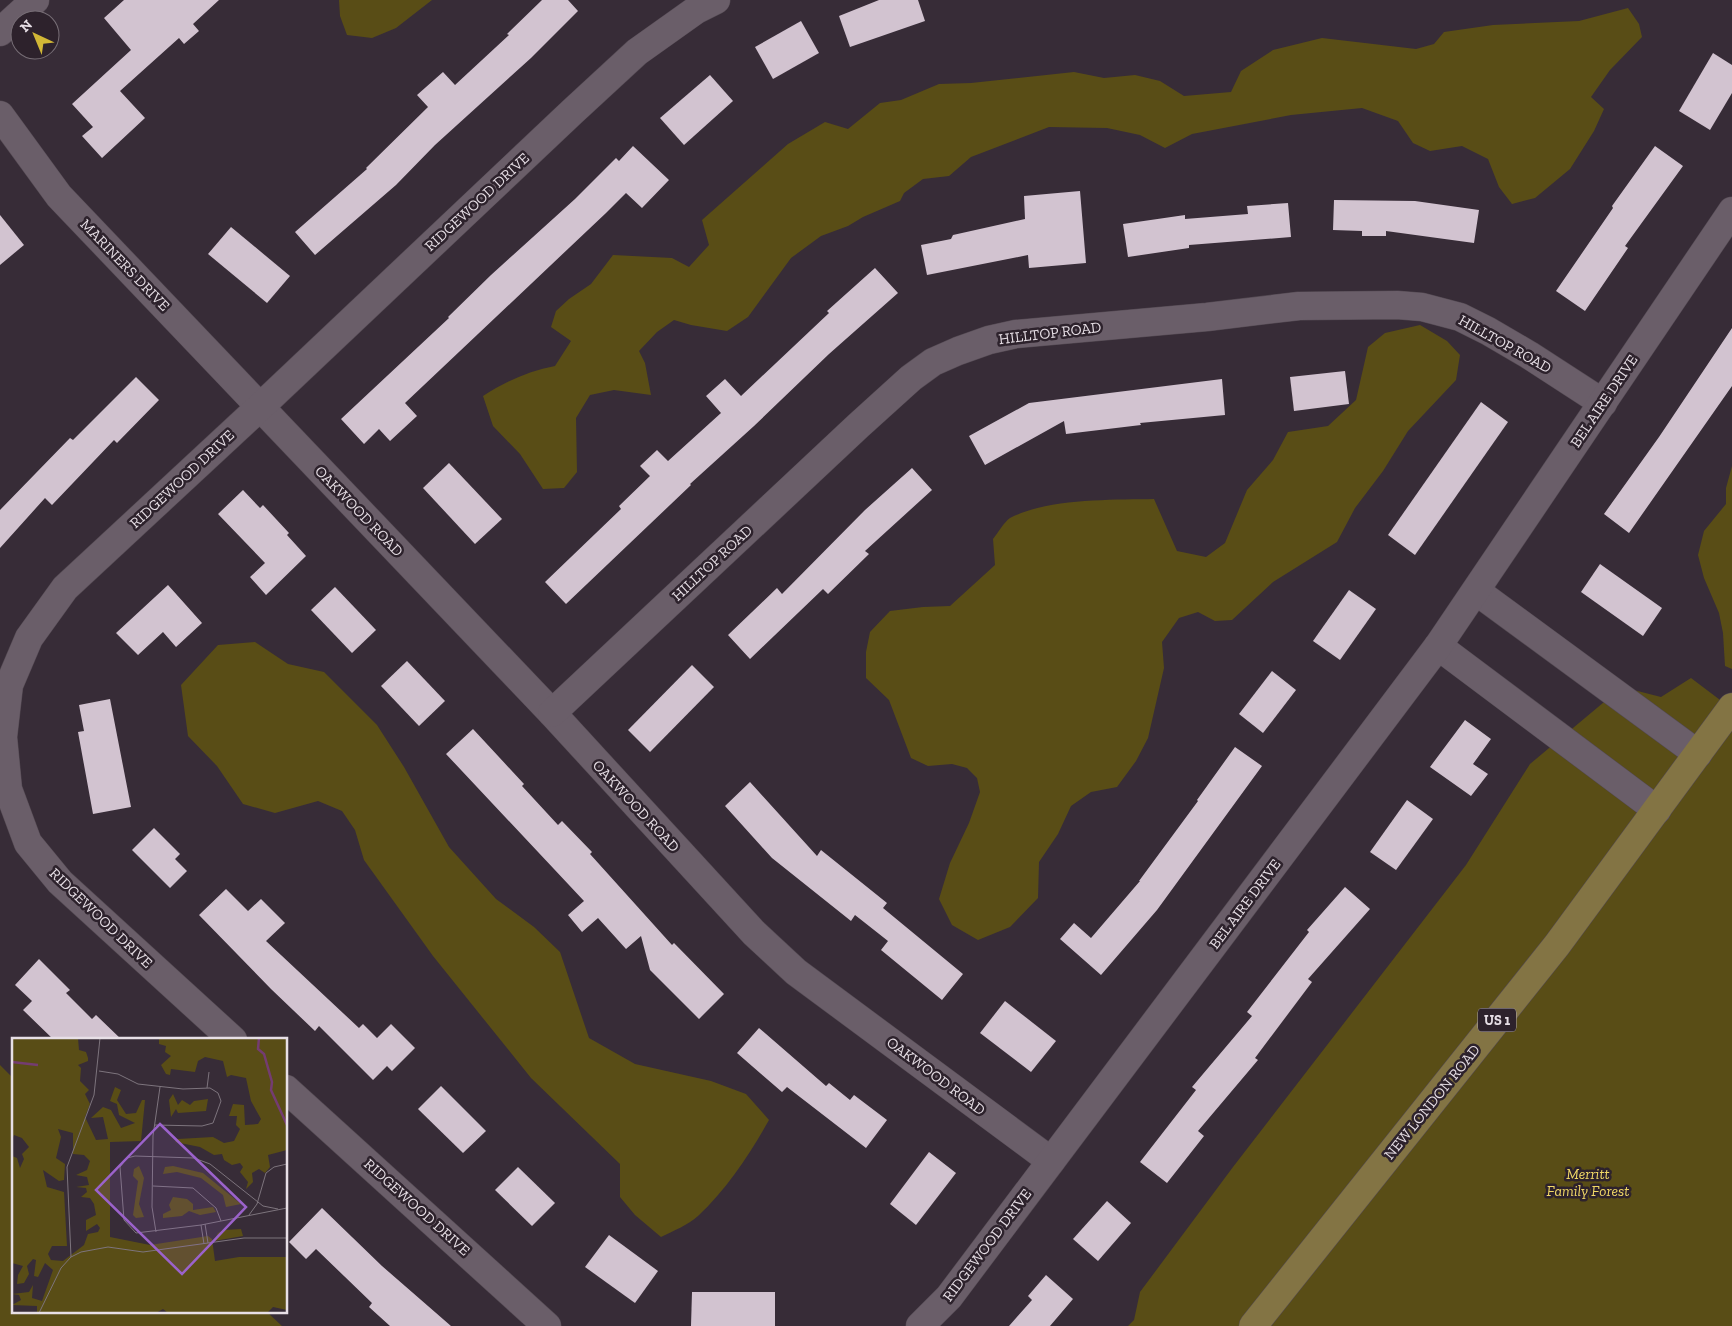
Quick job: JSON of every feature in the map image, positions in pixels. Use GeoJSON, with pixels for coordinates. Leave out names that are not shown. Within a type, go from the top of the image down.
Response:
{"type":"FeatureCollection","features":[{"type":"Feature","properties":{"kind":"main road","name":"NEW LONDON ROAD"},"geometry":{"type":"LineString","coordinates":[[1252,1326],[1557,946],[1732,706]]}},
{"type":"Feature","properties":{"kind":"street"},"geometry":{"type":"LineString","coordinates":[[0,32],[34,0]]}},
{"type":"Feature","properties":{"kind":"street","name":"RIDGEWOOD DRIVE"},"geometry":{"type":"LineString","coordinates":[[231,1038],[60,882],[28,843],[8,789],[2,737],[9,685],[29,638],[65,588],[637,52],[696,10],[716,0]]}},
{"type":"Feature","properties":{"kind":"street","name":"MARINERS DRIVE"},"geometry":{"type":"LineString","coordinates":[[0,115],[59,196],[260,407]]}},
{"type":"Feature","properties":{"kind":"street","name":"BEL AIRE DRIVE"},"geometry":{"type":"LineString","coordinates":[[1051,1161],[1438,646],[1732,211]]}},
{"type":"Feature","properties":{"kind":"street","name":"HILLTOP ROAD"},"geometry":{"type":"LineString","coordinates":[[552,713],[910,378],[933,362],[989,340],[1016,334],[1207,318],[1299,306],[1422,307],[1460,317],[1488,331],[1603,403]]}},
{"type":"Feature","properties":{"kind":"street","name":"OAKWOOD ROAD"},"geometry":{"type":"LineString","coordinates":[[260,407],[552,713],[754,933],[796,972],[1051,1161]]}},
{"type":"Feature","properties":{"kind":"street"},"geometry":{"type":"LineString","coordinates":[[1476,591],[1698,754]]}},
{"type":"Feature","properties":{"kind":"street"},"geometry":{"type":"LineString","coordinates":[[1438,646],[1657,810]]}},
{"type":"Feature","properties":{"kind":"street","name":"RIDGEWOOD DRIVE"},"geometry":{"type":"LineString","coordinates":[[288,1090],[547,1326]]}},
{"type":"Feature","properties":{"kind":"street","name":"RIDGEWOOD DRIVE"},"geometry":{"type":"LineString","coordinates":[[920,1326],[948,1297],[1051,1161]]}},
{"type":"Feature","properties":{"kind":"green space"},"geometry":{"type":"Polygon","coordinates":[[[339,0],[432,0],[396,28],[372,38],[347,35],[340,16],[339,0]]]}},
{"type":"Feature","properties":{"kind":"green space"},"geometry":{"type":"Polygon","coordinates":[[[1628,8],[1639,24],[1642,37],[1610,70],[1591,97],[1604,109],[1594,131],[1570,169],[1535,198],[1512,204],[1499,187],[1488,159],[1462,146],[1430,151],[1413,143],[1398,121],[1362,108],[1291,115],[1192,134],[1165,148],[1140,135],[1107,128],[1049,127],[971,157],[949,176],[923,179],[904,193],[900,201],[863,217],[848,226],[821,236],[791,258],[748,317],[727,331],[674,320],[657,332],[639,351],[645,363],[651,395],[614,390],[590,395],[576,418],[577,472],[564,488],[543,489],[520,454],[493,426],[483,396],[518,377],[555,366],[571,341],[551,327],[556,311],[569,299],[591,284],[613,255],[672,258],[689,267],[709,245],[702,220],[788,144],[825,122],[848,129],[880,103],[901,100],[939,84],[971,83],[1074,72],[1104,78],[1135,75],[1160,81],[1184,96],[1231,92],[1241,71],[1273,50],[1322,38],[1416,49],[1434,44],[1444,32],[1493,25],[1579,21],[1628,8]]]}},
{"type":"Feature","properties":{"kind":"green space"},"geometry":{"type":"Polygon","coordinates":[[[1420,325],[1447,341],[1460,355],[1456,380],[1408,431],[1383,471],[1355,508],[1337,542],[1273,582],[1232,620],[1215,621],[1198,612],[1179,618],[1162,642],[1164,668],[1148,738],[1136,761],[1117,787],[1091,792],[1071,806],[1058,834],[1039,862],[1038,898],[1010,927],[978,940],[952,925],[939,899],[950,863],[969,823],[980,792],[977,778],[967,768],[952,764],[928,766],[911,758],[889,700],[866,678],[866,652],[870,632],[890,611],[950,606],[995,565],[993,539],[1006,522],[1010,518],[1026,511],[1043,507],[1080,501],[1154,499],[1177,551],[1206,557],[1225,543],[1247,490],[1273,460],[1288,432],[1328,426],[1356,400],[1368,347],[1385,333],[1420,325]]]}},
{"type":"Feature","properties":{"kind":"green space"},"geometry":{"type":"Polygon","coordinates":[[[1732,466],[1732,669],[1725,666],[1723,633],[1719,613],[1704,578],[1698,555],[1704,531],[1726,504],[1726,488],[1732,466]]]}},
{"type":"Feature","properties":{"kind":"green space"},"geometry":{"type":"Polygon","coordinates":[[[255,642],[288,664],[324,672],[377,725],[404,767],[449,847],[496,899],[534,927],[560,952],[589,1038],[635,1064],[711,1081],[746,1094],[769,1120],[754,1146],[728,1183],[709,1206],[694,1219],[661,1237],[635,1215],[620,1197],[620,1164],[531,1078],[433,956],[364,860],[355,830],[342,811],[318,801],[275,813],[243,804],[217,766],[188,736],[181,685],[218,645],[255,642]]]}},
{"type":"Feature","properties":{"kind":"green space","name":"Merritt Family Forest"},"geometry":{"type":"Polygon","coordinates":[[[1691,678],[1732,709],[1732,1326],[1128,1326],[1134,1320],[1140,1292],[1233,1167],[1466,865],[1530,764],[1622,687],[1661,697],[1691,678]]]}},
{"type":"Feature","properties":{"kind":"green space"},"geometry":{"type":"Polygon","coordinates":[[[0,1065],[12,1077],[12,1314],[269,1314],[282,1326],[0,1326],[0,1065]]]}},
{"type":"Feature","properties":{"kind":"building"},"geometry":{"type":"Polygon","coordinates":[[[124,0],[219,0],[193,24],[199,31],[184,44],[179,38],[120,91],[145,118],[102,158],[82,136],[93,127],[72,104],[131,50],[104,18],[124,0]]]}},
{"type":"Feature","properties":{"kind":"building"},"geometry":{"type":"Polygon","coordinates":[[[542,0],[568,0],[578,11],[531,58],[435,145],[396,185],[315,255],[295,232],[367,169],[428,107],[417,95],[443,72],[455,85],[509,35],[507,34],[542,0]]]}},
{"type":"Feature","properties":{"kind":"building"},"geometry":{"type":"Polygon","coordinates":[[[879,0],[918,0],[925,21],[850,47],[839,16],[879,0]]]}},
{"type":"Feature","properties":{"kind":"building"},"geometry":{"type":"Polygon","coordinates":[[[801,21],[819,53],[773,79],[755,47],[801,21]]]}},
{"type":"Feature","properties":{"kind":"building"},"geometry":{"type":"Polygon","coordinates":[[[1713,53],[1732,65],[1732,93],[1710,130],[1679,111],[1713,53]]]}},
{"type":"Feature","properties":{"kind":"building"},"geometry":{"type":"Polygon","coordinates":[[[710,75],[733,101],[684,145],[660,118],[710,75]]]}},
{"type":"Feature","properties":{"kind":"building"},"geometry":{"type":"Polygon","coordinates":[[[633,146],[669,180],[642,208],[626,193],[405,403],[417,416],[390,441],[379,429],[364,444],[341,419],[449,318],[491,275],[575,199],[616,158],[619,161],[633,146]]]}},
{"type":"Feature","properties":{"kind":"building"},"geometry":{"type":"Polygon","coordinates":[[[1655,146],[1683,166],[1625,246],[1628,248],[1585,311],[1556,291],[1613,208],[1612,206],[1655,146]]]}},
{"type":"Feature","properties":{"kind":"building"},"geometry":{"type":"Polygon","coordinates":[[[1080,191],[1086,263],[1029,268],[1028,255],[927,275],[921,245],[951,239],[953,235],[1025,219],[1024,196],[1080,191]]]}},
{"type":"Feature","properties":{"kind":"building"},"geometry":{"type":"Polygon","coordinates":[[[1334,200],[1415,201],[1479,210],[1474,243],[1386,231],[1386,236],[1362,236],[1362,231],[1333,230],[1334,200]]]}},
{"type":"Feature","properties":{"kind":"building"},"geometry":{"type":"Polygon","coordinates":[[[1288,203],[1291,237],[1189,245],[1189,248],[1128,257],[1123,224],[1185,215],[1185,219],[1248,214],[1247,206],[1288,203]]]}},
{"type":"Feature","properties":{"kind":"building"},"geometry":{"type":"Polygon","coordinates":[[[0,215],[24,245],[0,265],[0,215]]]}},
{"type":"Feature","properties":{"kind":"building"},"geometry":{"type":"Polygon","coordinates":[[[231,227],[290,276],[267,303],[208,254],[231,227]]]}},
{"type":"Feature","properties":{"kind":"building"},"geometry":{"type":"Polygon","coordinates":[[[875,268],[898,293],[829,354],[690,484],[566,604],[545,582],[621,509],[619,506],[650,476],[640,466],[657,450],[668,461],[721,413],[706,396],[725,379],[741,396],[829,313],[827,311],[875,268]]]}},
{"type":"Feature","properties":{"kind":"building"},"geometry":{"type":"Polygon","coordinates":[[[1732,328],[1732,386],[1629,533],[1604,514],[1659,437],[1732,328]]]}},
{"type":"Feature","properties":{"kind":"building"},"geometry":{"type":"Polygon","coordinates":[[[1345,371],[1349,404],[1294,411],[1290,377],[1345,371]]]}},
{"type":"Feature","properties":{"kind":"building"},"geometry":{"type":"Polygon","coordinates":[[[136,377],[159,400],[117,443],[114,440],[52,505],[45,498],[0,548],[0,510],[70,438],[73,440],[136,377]]]}},
{"type":"Feature","properties":{"kind":"building"},"geometry":{"type":"Polygon","coordinates":[[[1222,379],[1225,415],[1140,423],[1141,425],[1066,434],[1064,421],[985,465],[969,436],[1029,403],[1222,379]]]}},
{"type":"Feature","properties":{"kind":"building"},"geometry":{"type":"Polygon","coordinates":[[[1481,402],[1508,422],[1415,555],[1388,535],[1481,402]]]}},
{"type":"Feature","properties":{"kind":"building"},"geometry":{"type":"Polygon","coordinates":[[[449,463],[502,519],[475,544],[423,488],[449,463]]]}},
{"type":"Feature","properties":{"kind":"building"},"geometry":{"type":"Polygon","coordinates":[[[912,468],[932,490],[865,551],[869,554],[828,594],[823,589],[750,659],[728,635],[777,588],[782,594],[865,510],[912,468]]]}},
{"type":"Feature","properties":{"kind":"building"},"geometry":{"type":"Polygon","coordinates":[[[243,490],[260,508],[263,505],[289,533],[287,535],[306,556],[266,595],[250,577],[265,563],[218,514],[243,490]]]}},
{"type":"Feature","properties":{"kind":"building"},"geometry":{"type":"Polygon","coordinates":[[[1600,564],[1662,608],[1643,636],[1581,592],[1600,564]]]}},
{"type":"Feature","properties":{"kind":"building"},"geometry":{"type":"Polygon","coordinates":[[[168,585],[202,623],[176,647],[163,632],[138,655],[116,633],[168,585]]]}},
{"type":"Feature","properties":{"kind":"building"},"geometry":{"type":"Polygon","coordinates":[[[335,587],[376,630],[352,653],[311,610],[335,587]]]}},
{"type":"Feature","properties":{"kind":"building"},"geometry":{"type":"Polygon","coordinates":[[[1349,590],[1376,609],[1340,660],[1313,641],[1349,590]]]}},
{"type":"Feature","properties":{"kind":"building"},"geometry":{"type":"Polygon","coordinates":[[[407,661],[445,701],[419,726],[381,686],[407,661]]]}},
{"type":"Feature","properties":{"kind":"building"},"geometry":{"type":"Polygon","coordinates":[[[692,665],[714,687],[650,752],[628,730],[692,665]]]}},
{"type":"Feature","properties":{"kind":"building"},"geometry":{"type":"Polygon","coordinates":[[[1272,671],[1296,690],[1263,733],[1239,714],[1272,671]]]}},
{"type":"Feature","properties":{"kind":"building"},"geometry":{"type":"Polygon","coordinates":[[[110,699],[131,807],[93,814],[78,732],[84,731],[79,705],[110,699]]]}},
{"type":"Feature","properties":{"kind":"building"},"geometry":{"type":"Polygon","coordinates":[[[1465,720],[1491,739],[1473,764],[1488,774],[1471,796],[1430,767],[1465,720]]]}},
{"type":"Feature","properties":{"kind":"building"},"geometry":{"type":"Polygon","coordinates":[[[473,729],[524,784],[522,786],[558,825],[562,821],[592,852],[590,854],[672,945],[674,943],[724,994],[699,1019],[650,970],[641,936],[626,949],[598,918],[582,932],[568,915],[584,901],[446,754],[473,729]]]}},
{"type":"Feature","properties":{"kind":"building"},"geometry":{"type":"Polygon","coordinates":[[[1235,747],[1262,766],[1157,910],[1101,975],[1060,939],[1074,923],[1091,938],[1140,881],[1235,747]]]}},
{"type":"Feature","properties":{"kind":"building"},"geometry":{"type":"Polygon","coordinates":[[[750,782],[817,856],[821,850],[887,903],[883,908],[963,974],[942,1000],[881,950],[888,941],[855,915],[851,921],[772,858],[725,806],[750,782]]]}},
{"type":"Feature","properties":{"kind":"building"},"geometry":{"type":"Polygon","coordinates":[[[1407,800],[1433,819],[1396,870],[1370,852],[1407,800]]]}},
{"type":"Feature","properties":{"kind":"building"},"geometry":{"type":"Polygon","coordinates":[[[154,828],[180,854],[175,859],[187,871],[170,888],[132,850],[154,828]]]}},
{"type":"Feature","properties":{"kind":"building"},"geometry":{"type":"Polygon","coordinates":[[[1345,887],[1370,909],[1308,979],[1312,982],[1255,1058],[1258,1060],[1198,1131],[1204,1136],[1167,1183],[1140,1162],[1196,1090],[1192,1087],[1252,1016],[1247,1012],[1309,932],[1307,930],[1345,887]]]}},
{"type":"Feature","properties":{"kind":"building"},"geometry":{"type":"Polygon","coordinates":[[[226,889],[248,911],[261,899],[285,923],[266,941],[359,1028],[363,1024],[377,1038],[391,1024],[415,1048],[392,1071],[387,1066],[373,1080],[319,1026],[315,1031],[199,915],[226,889]]]}},
{"type":"Feature","properties":{"kind":"building"},"geometry":{"type":"Polygon","coordinates":[[[39,959],[70,990],[66,993],[92,1019],[96,1015],[120,1038],[52,1038],[23,1010],[32,1001],[15,985],[39,959]]]}},
{"type":"Feature","properties":{"kind":"building"},"geometry":{"type":"Polygon","coordinates":[[[1005,1001],[1056,1041],[1031,1072],[980,1033],[1005,1001]]]}},
{"type":"Feature","properties":{"kind":"building"},"geometry":{"type":"Polygon","coordinates":[[[759,1028],[826,1086],[829,1083],[850,1100],[854,1095],[887,1120],[866,1148],[787,1087],[782,1092],[737,1053],[759,1028]]]}},
{"type":"Feature","properties":{"kind":"building"},"geometry":{"type":"Polygon","coordinates":[[[441,1086],[486,1131],[463,1153],[418,1109],[441,1086]]]}},
{"type":"Feature","properties":{"kind":"building"},"geometry":{"type":"Polygon","coordinates":[[[929,1152],[956,1173],[916,1225],[890,1204],[929,1152]]]}},
{"type":"Feature","properties":{"kind":"building"},"geometry":{"type":"Polygon","coordinates":[[[518,1167],[555,1203],[532,1226],[495,1190],[518,1167]]]}},
{"type":"Feature","properties":{"kind":"building"},"geometry":{"type":"Polygon","coordinates":[[[1107,1201],[1131,1223],[1098,1261],[1073,1239],[1107,1201]]]}},
{"type":"Feature","properties":{"kind":"building"},"geometry":{"type":"Polygon","coordinates":[[[322,1208],[382,1266],[451,1326],[390,1326],[369,1307],[372,1303],[316,1249],[306,1259],[289,1242],[322,1208]]]}},
{"type":"Feature","properties":{"kind":"building"},"geometry":{"type":"Polygon","coordinates":[[[609,1235],[658,1271],[635,1303],[585,1267],[609,1235]]]}},
{"type":"Feature","properties":{"kind":"building"},"geometry":{"type":"Polygon","coordinates":[[[1046,1275],[1073,1299],[1050,1326],[1009,1326],[1032,1300],[1028,1296],[1046,1275]]]}},
{"type":"Feature","properties":{"kind":"building"},"geometry":{"type":"Polygon","coordinates":[[[692,1292],[775,1292],[775,1326],[691,1326],[692,1292]]]}}]}
